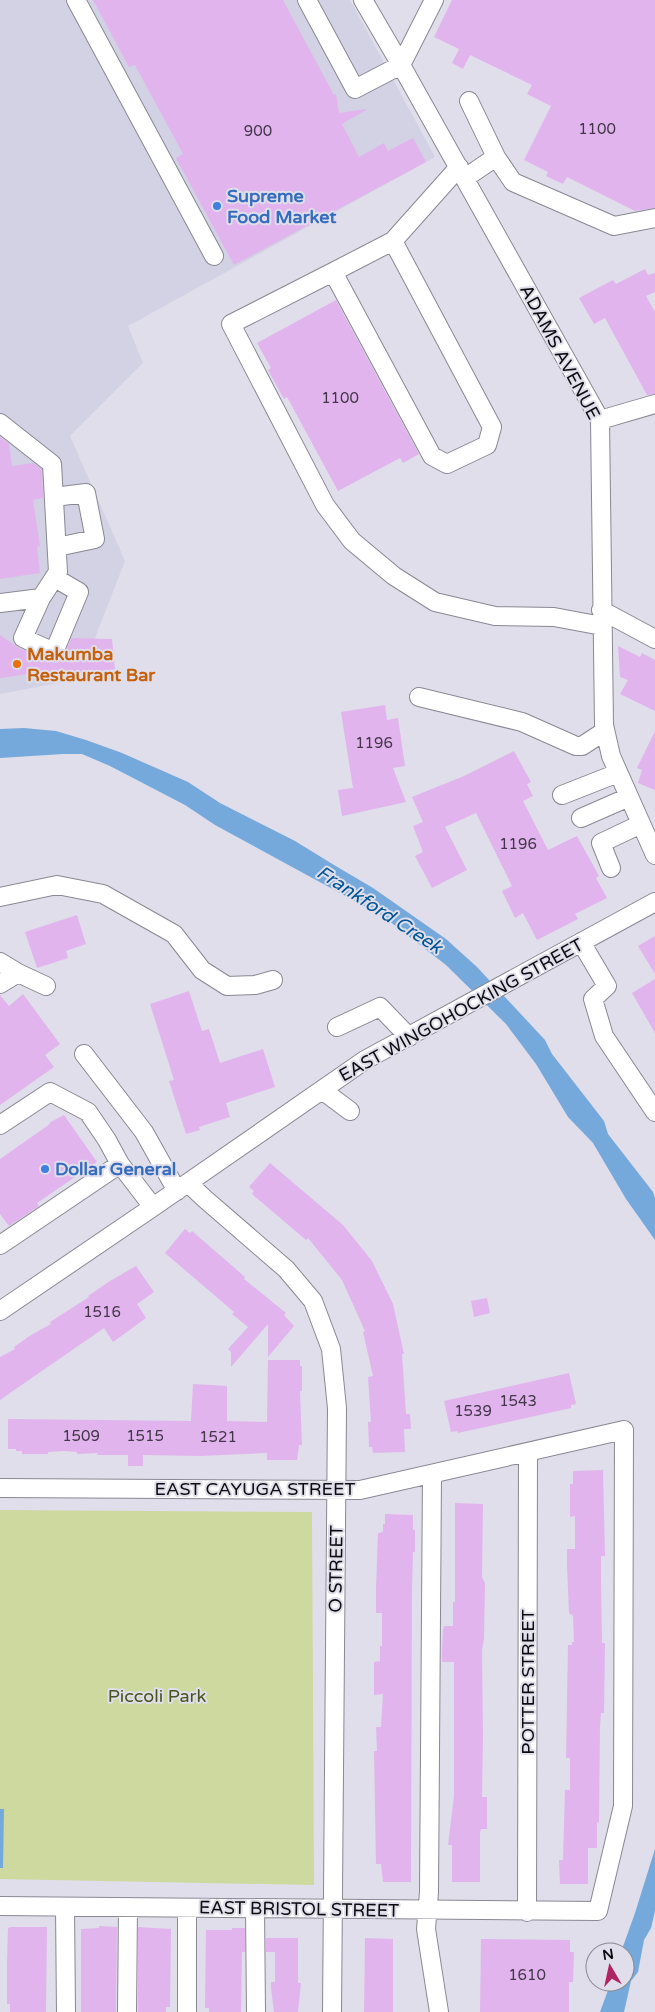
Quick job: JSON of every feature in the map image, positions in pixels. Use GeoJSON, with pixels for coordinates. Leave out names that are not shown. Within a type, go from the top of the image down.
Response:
{"type":"FeatureCollection","features":[{"type":"Feature","properties":{"kind":"street"},"geometry":{"type":"LineString","coordinates":[[76,0],[214,256]]}},
{"type":"Feature","properties":{"kind":"street"},"geometry":{"type":"LineString","coordinates":[[307,0],[355,89],[401,65],[434,0]]}},
{"type":"Feature","properties":{"kind":"street","name":"ADAMS AVENUE"},"geometry":{"type":"LineString","coordinates":[[363,0],[600,420],[605,731],[611,756],[655,855]]}},
{"type":"Feature","properties":{"kind":"street"},"geometry":{"type":"LineString","coordinates":[[469,101],[496,157],[513,182],[614,226],[655,218]]}},
{"type":"Feature","properties":{"kind":"street"},"geometry":{"type":"LineString","coordinates":[[496,157],[462,173],[393,241],[231,324],[325,505],[352,541],[394,576],[435,602],[495,616],[602,618],[655,639]]}},
{"type":"Feature","properties":{"kind":"street"},"geometry":{"type":"LineString","coordinates":[[333,272],[432,456],[447,464],[487,445],[492,427],[393,241]]}},
{"type":"Feature","properties":{"kind":"street"},"geometry":{"type":"LineString","coordinates":[[600,420],[655,404]]}},
{"type":"Feature","properties":{"kind":"street"},"geometry":{"type":"LineString","coordinates":[[0,424],[52,464],[58,572],[41,598],[23,638],[54,652],[79,592],[55,578]]}},
{"type":"Feature","properties":{"kind":"street"},"geometry":{"type":"LineString","coordinates":[[54,497],[86,493],[95,539],[57,547]]}},
{"type":"Feature","properties":{"kind":"street"},"geometry":{"type":"LineString","coordinates":[[0,603],[41,598]]}},
{"type":"Feature","properties":{"kind":"street"},"geometry":{"type":"LineString","coordinates":[[419,697],[522,722],[576,746],[582,746],[605,731]]}},
{"type":"Feature","properties":{"kind":"street"},"geometry":{"type":"LineString","coordinates":[[562,795],[618,773]]}},
{"type":"Feature","properties":{"kind":"street"},"geometry":{"type":"LineString","coordinates":[[581,818],[628,797]]}},
{"type":"Feature","properties":{"kind":"street"},"geometry":{"type":"LineString","coordinates":[[611,868],[601,843],[641,824]]}},
{"type":"Feature","properties":{"kind":"street"},"geometry":{"type":"LineString","coordinates":[[0,897],[57,885],[103,894],[174,934],[202,970],[227,986],[256,985],[273,980]]}},
{"type":"Feature","properties":{"kind":"street","name":"EAST WINGOHOCKING STREET"},"geometry":{"type":"LineString","coordinates":[[0,1311],[183,1187],[365,1060],[655,902]]}},
{"type":"Feature","properties":{"kind":"street"},"geometry":{"type":"LineString","coordinates":[[581,942],[607,986],[593,999],[604,1036],[655,1112]]}},
{"type":"Feature","properties":{"kind":"street"},"geometry":{"type":"LineString","coordinates":[[0,962],[46,986]]}},
{"type":"Feature","properties":{"kind":"street"},"geometry":{"type":"LineString","coordinates":[[0,984],[18,973]]}},
{"type":"Feature","properties":{"kind":"street"},"geometry":{"type":"LineString","coordinates":[[337,1027],[380,1007],[409,1037]]}},
{"type":"Feature","properties":{"kind":"street","name":"O STREET"},"geometry":{"type":"LineString","coordinates":[[84,1054],[144,1132],[183,1187],[205,1199],[286,1269],[314,1301],[331,1349],[337,1408],[332,2012]]}},
{"type":"Feature","properties":{"kind":"street"},"geometry":{"type":"LineString","coordinates":[[322,1090],[350,1111]]}},
{"type":"Feature","properties":{"kind":"street"},"geometry":{"type":"LineString","coordinates":[[0,1125],[50,1092],[88,1112],[120,1164],[153,1207]]}},
{"type":"Feature","properties":{"kind":"street"},"geometry":{"type":"LineString","coordinates":[[0,1245],[120,1164]]}},
{"type":"Feature","properties":{"kind":"street","name":"EAST CAYUGA STREET"},"geometry":{"type":"LineString","coordinates":[[0,1488],[360,1490],[624,1430],[622,1806],[598,1911]]}},
{"type":"Feature","properties":{"kind":"street","name":"POTTER STREET"},"geometry":{"type":"LineString","coordinates":[[527,1912],[528,1452]]}},
{"type":"Feature","properties":{"kind":"street"},"geometry":{"type":"LineString","coordinates":[[432,1474],[429,1911],[426,1929],[439,2012]]}},
{"type":"Feature","properties":{"kind":"street","name":"EAST BRISTOL STREET"},"geometry":{"type":"LineString","coordinates":[[0,1906],[527,1912],[598,1911]]}},
{"type":"Feature","properties":{"kind":"street"},"geometry":{"type":"LineString","coordinates":[[65,1907],[66,2012]]}},
{"type":"Feature","properties":{"kind":"street"},"geometry":{"type":"LineString","coordinates":[[127,2012],[128,1907]]}},
{"type":"Feature","properties":{"kind":"street"},"geometry":{"type":"LineString","coordinates":[[187,1908],[187,2012]]}},
{"type":"Feature","properties":{"kind":"street"},"geometry":{"type":"LineString","coordinates":[[255,1909],[256,2012]]}},
{"type":"Feature","properties":{"kind":"shaded area"},"geometry":{"type":"Polygon","coordinates":[[[0,0],[350,0],[435,157],[128,326],[143,363],[70,436],[125,561],[79,679],[0,694],[0,0]]]}},
{"type":"Feature","properties":{"kind":"green space","name":"Piccoli Park"},"geometry":{"type":"Polygon","coordinates":[[[0,1510],[312,1512],[314,1885],[0,1879],[0,1510]]]}},
{"type":"Feature","properties":{"kind":"water","name":"Frankford Creek"},"geometry":{"type":"Polygon","coordinates":[[[24,728],[56,731],[86,740],[122,753],[188,782],[220,803],[295,841],[373,888],[446,939],[477,967],[545,1040],[552,1054],[604,1121],[608,1134],[653,1192],[655,1198],[655,1240],[626,1199],[593,1143],[568,1117],[536,1064],[506,1024],[446,965],[384,917],[215,825],[185,805],[110,766],[82,754],[0,758],[0,729],[24,728]]]}},
{"type":"Feature","properties":{"kind":"water"},"geometry":{"type":"Polygon","coordinates":[[[0,1809],[4,1809],[3,1868],[0,1868],[0,1809]]]}},
{"type":"Feature","properties":{"kind":"water"},"geometry":{"type":"Polygon","coordinates":[[[655,1849],[655,1911],[651,1928],[644,1940],[638,1972],[635,1976],[635,1942],[625,1942],[655,1849]]]}},
{"type":"Feature","properties":{"kind":"water"},"geometry":{"type":"Polygon","coordinates":[[[607,1992],[629,1992],[624,2012],[600,2012],[607,1992]]]}},
{"type":"Feature","properties":{"kind":"building"},"geometry":{"type":"Polygon","coordinates":[[[93,0],[283,0],[334,95],[336,94],[339,113],[366,109],[342,124],[359,157],[384,143],[388,151],[413,138],[426,162],[234,265],[176,158],[183,154],[135,65],[129,67],[93,0]]]}},
{"type":"Feature","properties":{"kind":"building"},"geometry":{"type":"Polygon","coordinates":[[[452,0],[655,0],[655,208],[635,211],[567,177],[563,184],[546,176],[548,172],[524,160],[551,106],[527,94],[532,85],[470,55],[463,69],[452,63],[459,49],[434,37],[452,0]]]}},
{"type":"Feature","properties":{"kind":"building"},"geometry":{"type":"Polygon","coordinates":[[[645,269],[648,275],[655,273],[655,292],[646,296],[655,312],[655,394],[647,395],[605,318],[594,324],[579,298],[613,280],[616,284],[645,269]]]}},
{"type":"Feature","properties":{"kind":"building"},"geometry":{"type":"Polygon","coordinates":[[[336,300],[419,454],[403,463],[400,458],[338,491],[287,397],[284,399],[268,370],[271,368],[257,343],[336,300]]]}},
{"type":"Feature","properties":{"kind":"building"},"geometry":{"type":"Polygon","coordinates":[[[0,437],[9,444],[12,466],[33,463],[42,469],[43,498],[33,500],[40,546],[37,547],[40,573],[0,579],[0,437]]]}},
{"type":"Feature","properties":{"kind":"building"},"geometry":{"type":"Polygon","coordinates":[[[0,635],[19,648],[55,663],[64,657],[71,638],[112,639],[115,669],[38,682],[37,673],[0,678],[0,635]]]}},
{"type":"Feature","properties":{"kind":"building"},"geometry":{"type":"Polygon","coordinates":[[[618,646],[640,657],[642,653],[655,660],[655,711],[620,694],[628,680],[620,677],[618,646]]]}},
{"type":"Feature","properties":{"kind":"building"},"geometry":{"type":"Polygon","coordinates":[[[385,705],[387,720],[398,718],[405,766],[393,768],[406,802],[342,816],[338,790],[353,788],[341,712],[385,705]]]}},
{"type":"Feature","properties":{"kind":"building"},"geometry":{"type":"Polygon","coordinates":[[[655,731],[655,790],[638,783],[642,770],[637,768],[655,731]]]}},
{"type":"Feature","properties":{"kind":"building"},"geometry":{"type":"Polygon","coordinates":[[[514,751],[531,782],[527,784],[533,796],[523,801],[548,850],[577,836],[599,876],[596,878],[607,898],[575,914],[578,919],[537,940],[523,913],[515,918],[502,891],[512,886],[476,813],[445,827],[467,870],[432,888],[415,856],[423,852],[413,826],[423,822],[412,797],[464,776],[514,751]]]}},
{"type":"Feature","properties":{"kind":"building"},"geometry":{"type":"Polygon","coordinates":[[[77,915],[86,944],[66,951],[68,958],[37,968],[25,932],[77,915]]]}},
{"type":"Feature","properties":{"kind":"building"},"geometry":{"type":"Polygon","coordinates":[[[655,936],[655,974],[638,946],[655,936]]]}},
{"type":"Feature","properties":{"kind":"building"},"geometry":{"type":"Polygon","coordinates":[[[655,979],[655,1033],[632,993],[655,979]]]}},
{"type":"Feature","properties":{"kind":"building"},"geometry":{"type":"Polygon","coordinates":[[[189,991],[202,1031],[209,1029],[220,1063],[263,1049],[275,1087],[226,1103],[230,1117],[199,1127],[200,1130],[186,1134],[169,1081],[174,1080],[150,1004],[189,991]]]}},
{"type":"Feature","properties":{"kind":"building"},"geometry":{"type":"Polygon","coordinates":[[[23,994],[60,1044],[45,1055],[54,1067],[0,1105],[0,995],[9,1006],[23,994]]]}},
{"type":"Feature","properties":{"kind":"building"},"geometry":{"type":"Polygon","coordinates":[[[64,1115],[97,1162],[37,1203],[39,1206],[9,1226],[0,1214],[0,1159],[49,1123],[64,1115]]]}},
{"type":"Feature","properties":{"kind":"building"},"geometry":{"type":"Polygon","coordinates":[[[270,1163],[343,1225],[372,1261],[393,1304],[404,1354],[402,1354],[406,1414],[410,1414],[411,1429],[404,1429],[405,1452],[373,1453],[372,1447],[369,1447],[368,1422],[371,1422],[368,1377],[373,1376],[363,1332],[365,1331],[342,1280],[308,1238],[306,1240],[252,1194],[254,1191],[249,1187],[270,1163]]]}},
{"type":"Feature","properties":{"kind":"building"},"geometry":{"type":"Polygon","coordinates":[[[185,1229],[190,1233],[192,1231],[245,1277],[244,1279],[286,1313],[284,1315],[294,1326],[268,1357],[268,1324],[231,1367],[231,1352],[228,1349],[248,1327],[232,1314],[234,1312],[165,1253],[185,1229]]]}},
{"type":"Feature","properties":{"kind":"building"},"geometry":{"type":"Polygon","coordinates":[[[136,1266],[154,1292],[137,1304],[146,1318],[113,1342],[104,1328],[0,1400],[0,1357],[15,1349],[14,1347],[51,1324],[50,1322],[110,1281],[136,1266]]]}},
{"type":"Feature","properties":{"kind":"building"},"geometry":{"type":"Polygon","coordinates":[[[487,1298],[490,1313],[474,1317],[471,1301],[487,1298]]]}},
{"type":"Feature","properties":{"kind":"building"},"geometry":{"type":"Polygon","coordinates":[[[268,1360],[300,1360],[300,1366],[302,1366],[302,1391],[300,1391],[302,1445],[299,1445],[297,1460],[267,1460],[267,1453],[201,1456],[143,1455],[143,1466],[128,1466],[128,1455],[77,1454],[77,1452],[64,1451],[48,1452],[48,1454],[22,1454],[22,1451],[8,1449],[8,1419],[191,1421],[193,1384],[227,1386],[227,1421],[267,1422],[268,1360]]]}},
{"type":"Feature","properties":{"kind":"building"},"geometry":{"type":"Polygon","coordinates":[[[569,1373],[576,1404],[571,1405],[571,1408],[458,1433],[457,1431],[451,1432],[444,1401],[569,1373]]]}},
{"type":"Feature","properties":{"kind":"building"},"geometry":{"type":"Polygon","coordinates":[[[603,1470],[605,1556],[601,1556],[601,1580],[602,1643],[605,1643],[604,1713],[601,1713],[600,1726],[597,1848],[588,1848],[588,1884],[560,1884],[559,1860],[563,1860],[565,1790],[570,1790],[570,1758],[566,1758],[568,1645],[572,1645],[572,1642],[574,1642],[573,1616],[569,1613],[567,1565],[567,1549],[575,1549],[575,1516],[570,1517],[570,1484],[573,1484],[573,1471],[603,1470]]]}},
{"type":"Feature","properties":{"kind":"building"},"geometry":{"type":"Polygon","coordinates":[[[455,1503],[483,1504],[482,1577],[485,1583],[484,1639],[482,1650],[482,1797],[487,1797],[487,1829],[481,1829],[480,1833],[480,1882],[452,1882],[452,1845],[448,1845],[454,1796],[454,1662],[442,1662],[442,1650],[444,1626],[453,1626],[453,1602],[455,1602],[455,1503]]]}},
{"type":"Feature","properties":{"kind":"building"},"geometry":{"type":"Polygon","coordinates":[[[385,1514],[413,1515],[413,1530],[415,1530],[412,1588],[411,1882],[383,1882],[381,1864],[376,1864],[374,1751],[377,1751],[376,1727],[381,1727],[383,1694],[374,1695],[374,1662],[380,1661],[380,1646],[382,1646],[382,1613],[376,1613],[376,1588],[378,1533],[383,1532],[385,1514]]]}},
{"type":"Feature","properties":{"kind":"building"},"geometry":{"type":"Polygon","coordinates":[[[99,1926],[117,1927],[116,2012],[81,2012],[81,1929],[99,1928],[99,1926]]]}},
{"type":"Feature","properties":{"kind":"building"},"geometry":{"type":"Polygon","coordinates":[[[47,1927],[46,2012],[10,2012],[10,2004],[7,2004],[7,1964],[8,1928],[47,1927]]]}},
{"type":"Feature","properties":{"kind":"building"},"geometry":{"type":"Polygon","coordinates":[[[138,1927],[171,1929],[170,2007],[166,2007],[166,2012],[138,2012],[138,1927]]]}},
{"type":"Feature","properties":{"kind":"building"},"geometry":{"type":"Polygon","coordinates":[[[232,1928],[245,1928],[245,1952],[242,1952],[241,2012],[209,2012],[209,2008],[205,2008],[206,1930],[232,1930],[232,1928]]]}},
{"type":"Feature","properties":{"kind":"building"},"geometry":{"type":"Polygon","coordinates":[[[266,1938],[298,1938],[298,1983],[301,1983],[298,2012],[274,2012],[271,1982],[275,1982],[275,1952],[266,1952],[266,1938]]]}},
{"type":"Feature","properties":{"kind":"building"},"geometry":{"type":"Polygon","coordinates":[[[365,1938],[393,1939],[393,2012],[364,2012],[365,1938]]]}},
{"type":"Feature","properties":{"kind":"building"},"geometry":{"type":"Polygon","coordinates":[[[481,1939],[570,1940],[570,1952],[574,1952],[573,1982],[569,1982],[569,2012],[480,2012],[481,1939]]]}},
{"type":"Feature","properties":{"kind":"place","name":"Supreme Food Market"},"geometry":{"type":"Point","coordinates":[217,206]}},
{"type":"Feature","properties":{"kind":"place","name":"Makumba Restaurant Bar"},"geometry":{"type":"Point","coordinates":[17,664]}},
{"type":"Feature","properties":{"kind":"place","name":"Dollar General"},"geometry":{"type":"Point","coordinates":[45,1169]}}]}
